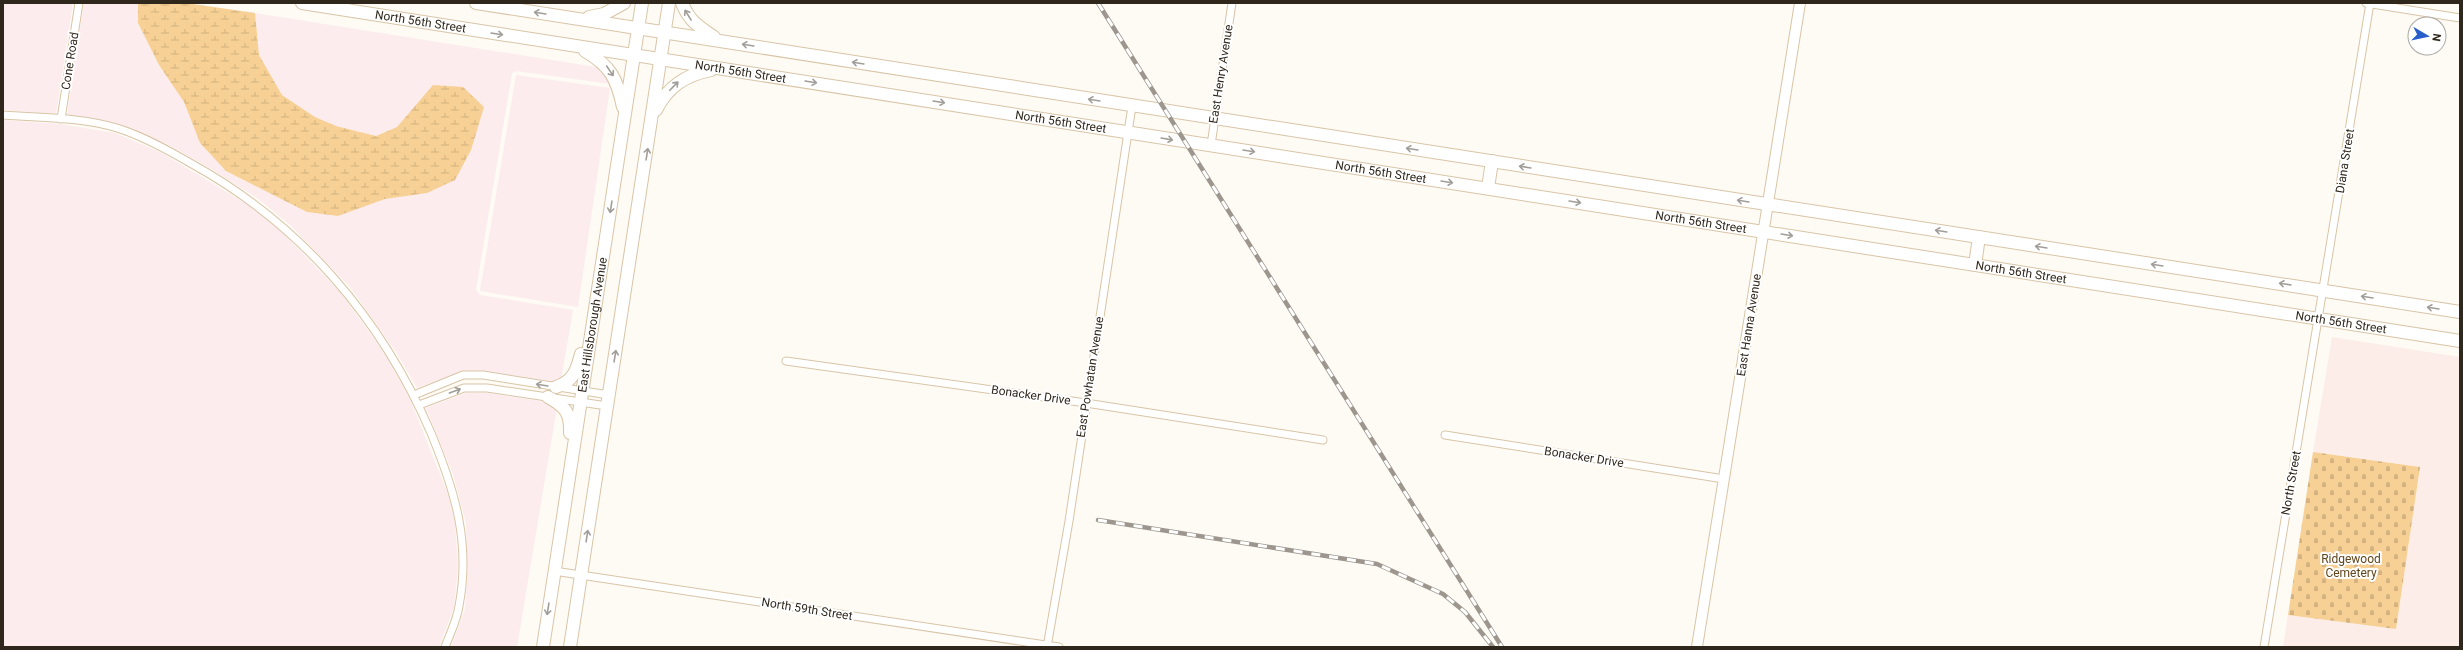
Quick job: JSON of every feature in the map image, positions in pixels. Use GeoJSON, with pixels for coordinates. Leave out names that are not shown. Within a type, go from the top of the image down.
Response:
{"type":"FeatureCollection","features":[{"type":"Feature","properties":{"kind":"main road","name":"North 56th Street"},"geometry":{"type":"LineString","coordinates":[[302,3],[353,7],[634,56],[662,59],[2460,341]]}},
{"type":"Feature","properties":{"kind":"main road"},"geometry":{"type":"LineString","coordinates":[[476,3],[491,4],[1132,106],[2460,312]]}},
{"type":"Feature","properties":{"kind":"main road"},"geometry":{"type":"LineString","coordinates":[[578,19],[604,14],[624,3]]}},
{"type":"Feature","properties":{"kind":"main road","name":"East Hillsborough Avenue"},"geometry":{"type":"LineString","coordinates":[[543,647],[642,3]]}},
{"type":"Feature","properties":{"kind":"main road"},"geometry":{"type":"LineString","coordinates":[[570,647],[662,59],[669,3]]}},
{"type":"Feature","properties":{"kind":"main road"},"geometry":{"type":"LineString","coordinates":[[682,3],[686,13],[694,25],[720,41]]}},
{"type":"Feature","properties":{"kind":"main road"},"geometry":{"type":"LineString","coordinates":[[580,47],[602,60],[611,72],[619,88],[624,116]]}},
{"type":"Feature","properties":{"kind":"main road"},"geometry":{"type":"LineString","coordinates":[[652,118],[662,98],[679,81],[692,74],[719,68]]}},
{"type":"Feature","properties":{"kind":"main road"},"geometry":{"type":"LineString","coordinates":[[1488,188],[1492,162]]}},
{"type":"Feature","properties":{"kind":"main road"},"geometry":{"type":"LineString","coordinates":[[1975,265],[1979,237]]}},
{"type":"Feature","properties":{"kind":"main road"},"geometry":{"type":"LineString","coordinates":[[556,387],[571,379],[577,370],[593,319]]}},
{"type":"Feature","properties":{"kind":"main road"},"geometry":{"type":"LineString","coordinates":[[548,397],[559,402],[570,414],[569,445],[572,459]]}},
{"type":"Feature","properties":{"kind":"street","name":"Cone Road"},"geometry":{"type":"LineString","coordinates":[[61,119],[79,3]]}},
{"type":"Feature","properties":{"kind":"street","name":"East Henry Avenue"},"geometry":{"type":"LineString","coordinates":[[1211,145],[1232,3]]}},
{"type":"Feature","properties":{"kind":"street","name":"East Hanna Avenue"},"geometry":{"type":"LineString","coordinates":[[1697,647],[1800,3]]}},
{"type":"Feature","properties":{"kind":"street"},"geometry":{"type":"LineString","coordinates":[[2368,3],[2460,18]]}},
{"type":"Feature","properties":{"kind":"street","name":"Diana Street"},"geometry":{"type":"LineString","coordinates":[[2319,319],[2368,3]]}},
{"type":"Feature","properties":{"kind":"street","name":"East Powhatan Avenue"},"geometry":{"type":"LineString","coordinates":[[1047,646],[1132,106]]}},
{"type":"Feature","properties":{"kind":"street"},"geometry":{"type":"LineString","coordinates":[[3,115],[61,119],[116,128],[163,148],[254,202],[286,228],[346,290],[394,358],[419,405],[448,476],[461,529],[463,568],[459,608],[445,647]]}},
{"type":"Feature","properties":{"kind":"street","name":"North Street"},"geometry":{"type":"LineString","coordinates":[[2264,647],[2319,319]]}},
{"type":"Feature","properties":{"kind":"street","name":"Bonacker Drive"},"geometry":{"type":"LineString","coordinates":[[786,361],[1086,402],[1323,440]]}},
{"type":"Feature","properties":{"kind":"street"},"geometry":{"type":"LineString","coordinates":[[414,395],[463,376],[483,375],[556,387],[581,397],[608,400]]}},
{"type":"Feature","properties":{"kind":"street"},"geometry":{"type":"LineString","coordinates":[[419,405],[464,388],[487,388],[548,397],[581,397],[608,400]]}},
{"type":"Feature","properties":{"kind":"street","name":"Bonacker Drive"},"geometry":{"type":"LineString","coordinates":[[1445,435],[1724,479]]}},
{"type":"Feature","properties":{"kind":"street","name":"North 59th Street"},"geometry":{"type":"LineString","coordinates":[[554,571],[1059,647]]}},
{"type":"Feature","properties":{"kind":"shaded area"},"geometry":{"type":"Polygon","coordinates":[[[3,3],[73,3],[56,114],[3,110],[3,3]]]}},
{"type":"Feature","properties":{"kind":"shaded area"},"geometry":{"type":"Polygon","coordinates":[[[84,3],[138,3],[138,23],[159,65],[184,102],[200,143],[226,171],[307,212],[338,216],[385,199],[427,193],[414,109],[397,127],[376,136],[336,126],[315,117],[282,95],[259,55],[255,13],[602,68],[611,84],[516,71],[512,73],[476,290],[480,295],[573,310],[561,380],[555,382],[484,371],[463,371],[417,388],[398,355],[350,287],[290,225],[257,198],[208,167],[165,143],[118,124],[67,115],[84,3]]]}},
{"type":"Feature","properties":{"kind":"shaded area"},"geometry":{"type":"Polygon","coordinates":[[[516,75],[610,88],[578,307],[480,291],[516,75]]]}},
{"type":"Feature","properties":{"kind":"shaded area"},"geometry":{"type":"Polygon","coordinates":[[[3,120],[60,124],[115,133],[160,152],[250,206],[282,232],[341,293],[389,360],[409,397],[449,497],[455,523],[458,568],[454,607],[439,647],[3,647],[3,120]]]}},
{"type":"Feature","properties":{"kind":"shaded area"},"geometry":{"type":"Polygon","coordinates":[[[2332,337],[2460,357],[2460,647],[2283,647],[2288,615],[2396,629],[2420,467],[2313,452],[2332,337]]]}},
{"type":"Feature","properties":{"kind":"shaded area"},"geometry":{"type":"Polygon","coordinates":[[[466,393],[486,393],[547,402],[557,407],[517,647],[451,647],[465,609],[468,569],[466,523],[453,474],[426,408],[466,393]]]}},
{"type":"Feature","properties":{"kind":"green space"},"geometry":{"type":"Polygon","coordinates":[[[138,3],[186,3],[255,13],[259,55],[282,95],[315,117],[336,126],[376,136],[397,127],[433,85],[463,87],[484,107],[471,150],[455,180],[427,193],[385,199],[338,216],[307,212],[226,171],[200,143],[184,102],[159,65],[138,23],[138,3]]]}},
{"type":"Feature","properties":{"kind":"green space","name":"Ridgewood Cemetery"},"geometry":{"type":"Polygon","coordinates":[[[2313,452],[2420,467],[2396,629],[2288,615],[2313,452]]]}},
{"type":"Feature","properties":{"kind":"railway"},"geometry":{"type":"LineString","coordinates":[[1098,3],[1502,647]]}},
{"type":"Feature","properties":{"kind":"railway"},"geometry":{"type":"LineString","coordinates":[[1098,520],[1377,564],[1443,594],[1465,612],[1493,647]]}}]}
